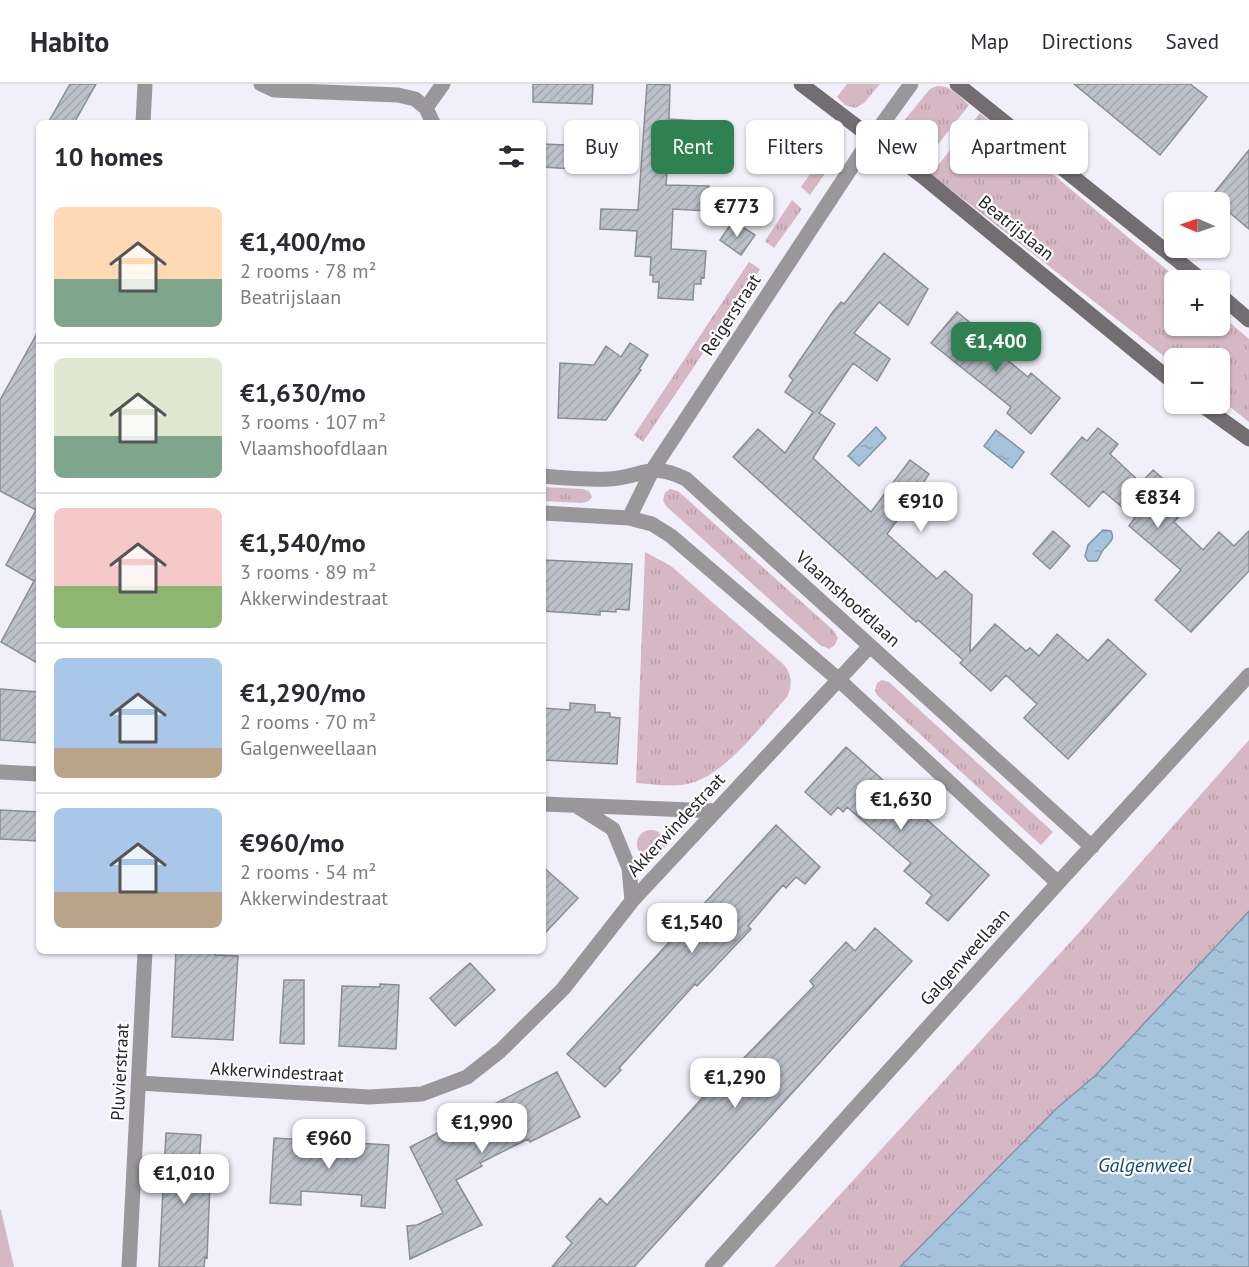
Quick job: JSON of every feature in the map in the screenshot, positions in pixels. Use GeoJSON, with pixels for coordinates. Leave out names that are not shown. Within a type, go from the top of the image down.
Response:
{"type":"FeatureCollection","features":[{"type":"Feature","properties":{"kind":"street"},"geometry":{"type":"LineString","coordinates":[[143,120],[145,84]]}},
{"type":"Feature","properties":{"kind":"street"},"geometry":{"type":"LineString","coordinates":[[261,84],[274,90],[398,95],[414,99],[426,108],[432,120]]}},
{"type":"Feature","properties":{"kind":"street"},"geometry":{"type":"LineString","coordinates":[[426,108],[443,84]]}},
{"type":"Feature","properties":{"kind":"street","name":"Beatrijslaan"},"geometry":{"type":"LineString","coordinates":[[801,84],[856,124]]}},
{"type":"Feature","properties":{"kind":"street","name":"Reigerstraat"},"geometry":{"type":"LineString","coordinates":[[885,120],[911,84]]}},
{"type":"Feature","properties":{"kind":"street"},"geometry":{"type":"LineString","coordinates":[[957,84],[1190,270]]}},
{"type":"Feature","properties":{"kind":"street","name":"Reigerstraat"},"geometry":{"type":"LineString","coordinates":[[629,518],[652,469],[856,163]]}},
{"type":"Feature","properties":{"kind":"street","name":"Beatrijslaan"},"geometry":{"type":"LineString","coordinates":[[918,174],[1164,375]]}},
{"type":"Feature","properties":{"kind":"street"},"geometry":{"type":"LineString","coordinates":[[1230,304],[1249,320]]}},
{"type":"Feature","properties":{"kind":"street"},"geometry":{"type":"LineString","coordinates":[[1214,414],[1249,439]]}},
{"type":"Feature","properties":{"kind":"street","name":"Vlaamshoofdlaan"},"geometry":{"type":"LineString","coordinates":[[546,476],[610,479],[652,469],[686,478],[1092,847]]}},
{"type":"Feature","properties":{"kind":"street"},"geometry":{"type":"LineString","coordinates":[[546,513],[629,518],[652,524],[671,536],[839,680],[1058,883]]}},
{"type":"Feature","properties":{"kind":"street","name":"Akkerwindestraat"},"geometry":{"type":"LineString","coordinates":[[139,1083],[369,1097],[422,1094],[467,1077],[500,1051],[563,989],[632,901],[870,646]]}},
{"type":"Feature","properties":{"kind":"street","name":"Galgenweellaan"},"geometry":{"type":"LineString","coordinates":[[712,1267],[1249,675]]}},
{"type":"Feature","properties":{"kind":"street"},"geometry":{"type":"LineString","coordinates":[[0,772],[36,774]]}},
{"type":"Feature","properties":{"kind":"street"},"geometry":{"type":"LineString","coordinates":[[546,804],[715,811]]}},
{"type":"Feature","properties":{"kind":"street"},"geometry":{"type":"LineString","coordinates":[[575,806],[613,829],[629,868],[632,901]]}},
{"type":"Feature","properties":{"kind":"street","name":"Pluvierstraat"},"geometry":{"type":"LineString","coordinates":[[129,1267],[145,954]]}},
{"type":"Feature","properties":{"kind":"green space"},"geometry":{"type":"Polygon","coordinates":[[[847,84],[880,84],[864,103],[855,108],[845,105],[837,97],[847,84]]]}},
{"type":"Feature","properties":{"kind":"green space"},"geometry":{"type":"Polygon","coordinates":[[[942,86],[951,89],[969,105],[957,120],[950,120],[950,129],[938,144],[938,120],[905,120],[930,89],[942,86]]]}},
{"type":"Feature","properties":{"kind":"green space"},"geometry":{"type":"Polygon","coordinates":[[[980,113],[988,120],[974,120],[980,113]]]}},
{"type":"Feature","properties":{"kind":"green space"},"geometry":{"type":"Polygon","coordinates":[[[950,150],[950,174],[1053,174],[1167,270],[1164,270],[1164,336],[1230,336],[1230,323],[1249,339],[1249,422],[1230,407],[1230,348],[1164,348],[1164,356],[931,174],[938,174],[938,165],[950,150]]]}},
{"type":"Feature","properties":{"kind":"green space"},"geometry":{"type":"Polygon","coordinates":[[[810,174],[824,174],[810,195],[801,187],[810,174]]]}},
{"type":"Feature","properties":{"kind":"green space"},"geometry":{"type":"Polygon","coordinates":[[[792,200],[802,209],[774,248],[765,241],[792,200]]]}},
{"type":"Feature","properties":{"kind":"green space"},"geometry":{"type":"Polygon","coordinates":[[[749,262],[760,269],[643,442],[634,435],[749,262]]]}},
{"type":"Feature","properties":{"kind":"green space"},"geometry":{"type":"Polygon","coordinates":[[[546,487],[589,491],[592,497],[589,501],[582,503],[546,501],[546,487]]]}},
{"type":"Feature","properties":{"kind":"green space"},"geometry":{"type":"Polygon","coordinates":[[[670,489],[678,491],[834,631],[838,638],[835,645],[829,649],[820,645],[666,506],[663,500],[665,493],[670,489]]]}},
{"type":"Feature","properties":{"kind":"green space"},"geometry":{"type":"Polygon","coordinates":[[[645,552],[671,566],[782,663],[790,679],[787,697],[743,746],[717,769],[691,783],[664,785],[636,783],[645,552]]]}},
{"type":"Feature","properties":{"kind":"green space"},"geometry":{"type":"Polygon","coordinates":[[[882,680],[889,682],[1053,832],[1041,845],[877,695],[875,690],[877,683],[882,680]]]}},
{"type":"Feature","properties":{"kind":"green space"},"geometry":{"type":"Polygon","coordinates":[[[1249,740],[1249,911],[1095,1076],[1058,1107],[900,1267],[774,1267],[1075,937],[1249,740]]]}},
{"type":"Feature","properties":{"kind":"green space"},"geometry":{"type":"Polygon","coordinates":[[[651,830],[661,834],[665,844],[661,854],[651,858],[641,854],[637,844],[641,834],[651,830]]]}},
{"type":"Feature","properties":{"kind":"green space"},"geometry":{"type":"Polygon","coordinates":[[[1,1210],[14,1267],[0,1267],[1,1210]]]}},
{"type":"Feature","properties":{"kind":"water"},"geometry":{"type":"Polygon","coordinates":[[[876,427],[886,438],[859,466],[848,456],[876,427]]]}},
{"type":"Feature","properties":{"kind":"water"},"geometry":{"type":"Polygon","coordinates":[[[996,430],[1024,452],[1012,468],[984,446],[996,430]]]}},
{"type":"Feature","properties":{"kind":"water"},"geometry":{"type":"Polygon","coordinates":[[[1103,530],[1111,531],[1111,540],[1097,561],[1088,561],[1085,556],[1088,545],[1103,530]]]}},
{"type":"Feature","properties":{"kind":"water","name":"Galgenweel"},"geometry":{"type":"Polygon","coordinates":[[[1249,911],[1249,1267],[900,1267],[1058,1107],[1095,1076],[1249,911]]]}},
{"type":"Feature","properties":{"kind":"building"},"geometry":{"type":"Polygon","coordinates":[[[70,84],[96,84],[76,120],[50,120],[70,84]]]}},
{"type":"Feature","properties":{"kind":"building"},"geometry":{"type":"Polygon","coordinates":[[[533,84],[593,84],[592,104],[533,102],[533,84]]]}},
{"type":"Feature","properties":{"kind":"building"},"geometry":{"type":"Polygon","coordinates":[[[647,84],[670,85],[669,119],[684,120],[651,120],[651,174],[667,174],[666,185],[709,186],[708,211],[673,209],[671,249],[706,251],[704,278],[701,277],[701,284],[694,284],[693,300],[658,298],[659,282],[653,282],[653,275],[650,275],[651,257],[635,256],[637,231],[600,229],[601,209],[638,210],[647,84]]]}},
{"type":"Feature","properties":{"kind":"building"},"geometry":{"type":"Polygon","coordinates":[[[1074,84],[1190,84],[1207,97],[1160,155],[1074,84]]]}},
{"type":"Feature","properties":{"kind":"building"},"geometry":{"type":"Polygon","coordinates":[[[546,144],[564,145],[564,168],[546,167],[546,144]]]}},
{"type":"Feature","properties":{"kind":"building"},"geometry":{"type":"Polygon","coordinates":[[[1249,150],[1249,229],[1230,213],[1230,192],[1215,192],[1249,150]]]}},
{"type":"Feature","properties":{"kind":"building"},"geometry":{"type":"Polygon","coordinates":[[[733,221],[755,235],[741,255],[720,240],[733,221]]]}},
{"type":"Feature","properties":{"kind":"building"},"geometry":{"type":"Polygon","coordinates":[[[884,253],[928,289],[908,325],[879,302],[854,333],[890,359],[877,381],[853,363],[819,413],[835,424],[813,458],[871,512],[910,460],[929,474],[887,534],[937,579],[945,571],[972,595],[970,652],[995,624],[1026,651],[1030,648],[1039,656],[1057,634],[1088,661],[1108,639],[1146,674],[1068,759],[1024,718],[1037,704],[1006,675],[991,691],[960,663],[963,660],[918,620],[916,622],[733,457],[758,429],[785,453],[813,412],[785,392],[793,380],[789,376],[832,313],[841,302],[844,304],[884,253]]]}},
{"type":"Feature","properties":{"kind":"building"},"geometry":{"type":"Polygon","coordinates":[[[957,312],[987,336],[983,340],[1028,377],[1031,373],[1060,398],[1031,434],[1007,413],[1011,407],[931,343],[957,312]]]}},
{"type":"Feature","properties":{"kind":"building"},"geometry":{"type":"Polygon","coordinates":[[[36,335],[36,510],[0,491],[0,400],[36,335]]]}},
{"type":"Feature","properties":{"kind":"building"},"geometry":{"type":"Polygon","coordinates":[[[630,343],[648,355],[639,369],[641,370],[606,420],[558,418],[560,363],[594,365],[606,346],[621,357],[630,343]]]}},
{"type":"Feature","properties":{"kind":"building"},"geometry":{"type":"Polygon","coordinates":[[[1098,428],[1118,444],[1110,454],[1141,483],[1153,470],[1168,483],[1166,486],[1184,502],[1173,514],[1178,518],[1174,522],[1203,550],[1219,532],[1234,546],[1249,531],[1249,571],[1191,632],[1155,600],[1181,570],[1129,526],[1135,518],[1103,491],[1089,507],[1051,474],[1082,437],[1087,441],[1098,428]]]}},
{"type":"Feature","properties":{"kind":"building"},"geometry":{"type":"Polygon","coordinates":[[[36,510],[36,662],[1,642],[34,581],[6,565],[36,510]]]}},
{"type":"Feature","properties":{"kind":"building"},"geometry":{"type":"Polygon","coordinates":[[[1053,531],[1070,546],[1050,569],[1033,554],[1053,531]]]}},
{"type":"Feature","properties":{"kind":"building"},"geometry":{"type":"Polygon","coordinates":[[[546,560],[632,564],[629,610],[600,611],[600,615],[546,611],[546,560]]]}},
{"type":"Feature","properties":{"kind":"building"},"geometry":{"type":"Polygon","coordinates":[[[0,689],[36,692],[36,743],[0,740],[0,689]]]}},
{"type":"Feature","properties":{"kind":"building"},"geometry":{"type":"Polygon","coordinates":[[[570,703],[595,705],[595,712],[610,713],[610,717],[620,718],[617,764],[546,760],[546,708],[570,710],[570,703]]]}},
{"type":"Feature","properties":{"kind":"building"},"geometry":{"type":"Polygon","coordinates":[[[846,747],[989,875],[948,921],[926,903],[932,895],[904,871],[911,863],[847,807],[843,812],[838,807],[831,815],[805,792],[846,747]]]}},
{"type":"Feature","properties":{"kind":"building"},"geometry":{"type":"Polygon","coordinates":[[[0,810],[36,812],[36,841],[0,839],[0,810]]]}},
{"type":"Feature","properties":{"kind":"building"},"geometry":{"type":"Polygon","coordinates":[[[776,825],[820,867],[805,884],[796,877],[786,888],[783,885],[748,926],[751,929],[697,986],[695,984],[619,1068],[621,1070],[605,1087],[567,1054],[776,825]]]}},
{"type":"Feature","properties":{"kind":"building"},"geometry":{"type":"Polygon","coordinates":[[[546,870],[578,898],[546,932],[546,870]]]}},
{"type":"Feature","properties":{"kind":"building"},"geometry":{"type":"Polygon","coordinates":[[[875,928],[912,961],[634,1267],[552,1267],[572,1243],[566,1237],[600,1198],[607,1205],[736,1060],[740,1062],[814,986],[810,981],[846,942],[855,951],[875,928]]]}},
{"type":"Feature","properties":{"kind":"building"},"geometry":{"type":"Polygon","coordinates":[[[176,954],[238,956],[233,1040],[172,1037],[176,954]]]}},
{"type":"Feature","properties":{"kind":"building"},"geometry":{"type":"Polygon","coordinates":[[[470,963],[495,990],[455,1026],[430,998],[470,963]]]}},
{"type":"Feature","properties":{"kind":"building"},"geometry":{"type":"Polygon","coordinates":[[[284,980],[304,980],[304,1044],[280,1043],[284,980]]]}},
{"type":"Feature","properties":{"kind":"building"},"geometry":{"type":"Polygon","coordinates":[[[380,984],[399,985],[396,1049],[339,1046],[342,986],[380,987],[380,984]]]}},
{"type":"Feature","properties":{"kind":"building"},"geometry":{"type":"Polygon","coordinates":[[[557,1072],[580,1117],[530,1142],[528,1139],[480,1163],[482,1166],[456,1180],[482,1225],[410,1259],[407,1226],[417,1225],[443,1213],[410,1147],[557,1072]]]}},
{"type":"Feature","properties":{"kind":"building"},"geometry":{"type":"Polygon","coordinates":[[[166,1133],[201,1135],[198,1183],[210,1183],[207,1258],[205,1257],[204,1267],[159,1267],[166,1133]]]}},
{"type":"Feature","properties":{"kind":"building"},"geometry":{"type":"Polygon","coordinates":[[[274,1138],[389,1145],[385,1208],[361,1206],[362,1195],[301,1191],[301,1205],[270,1203],[274,1138]]]}}]}
